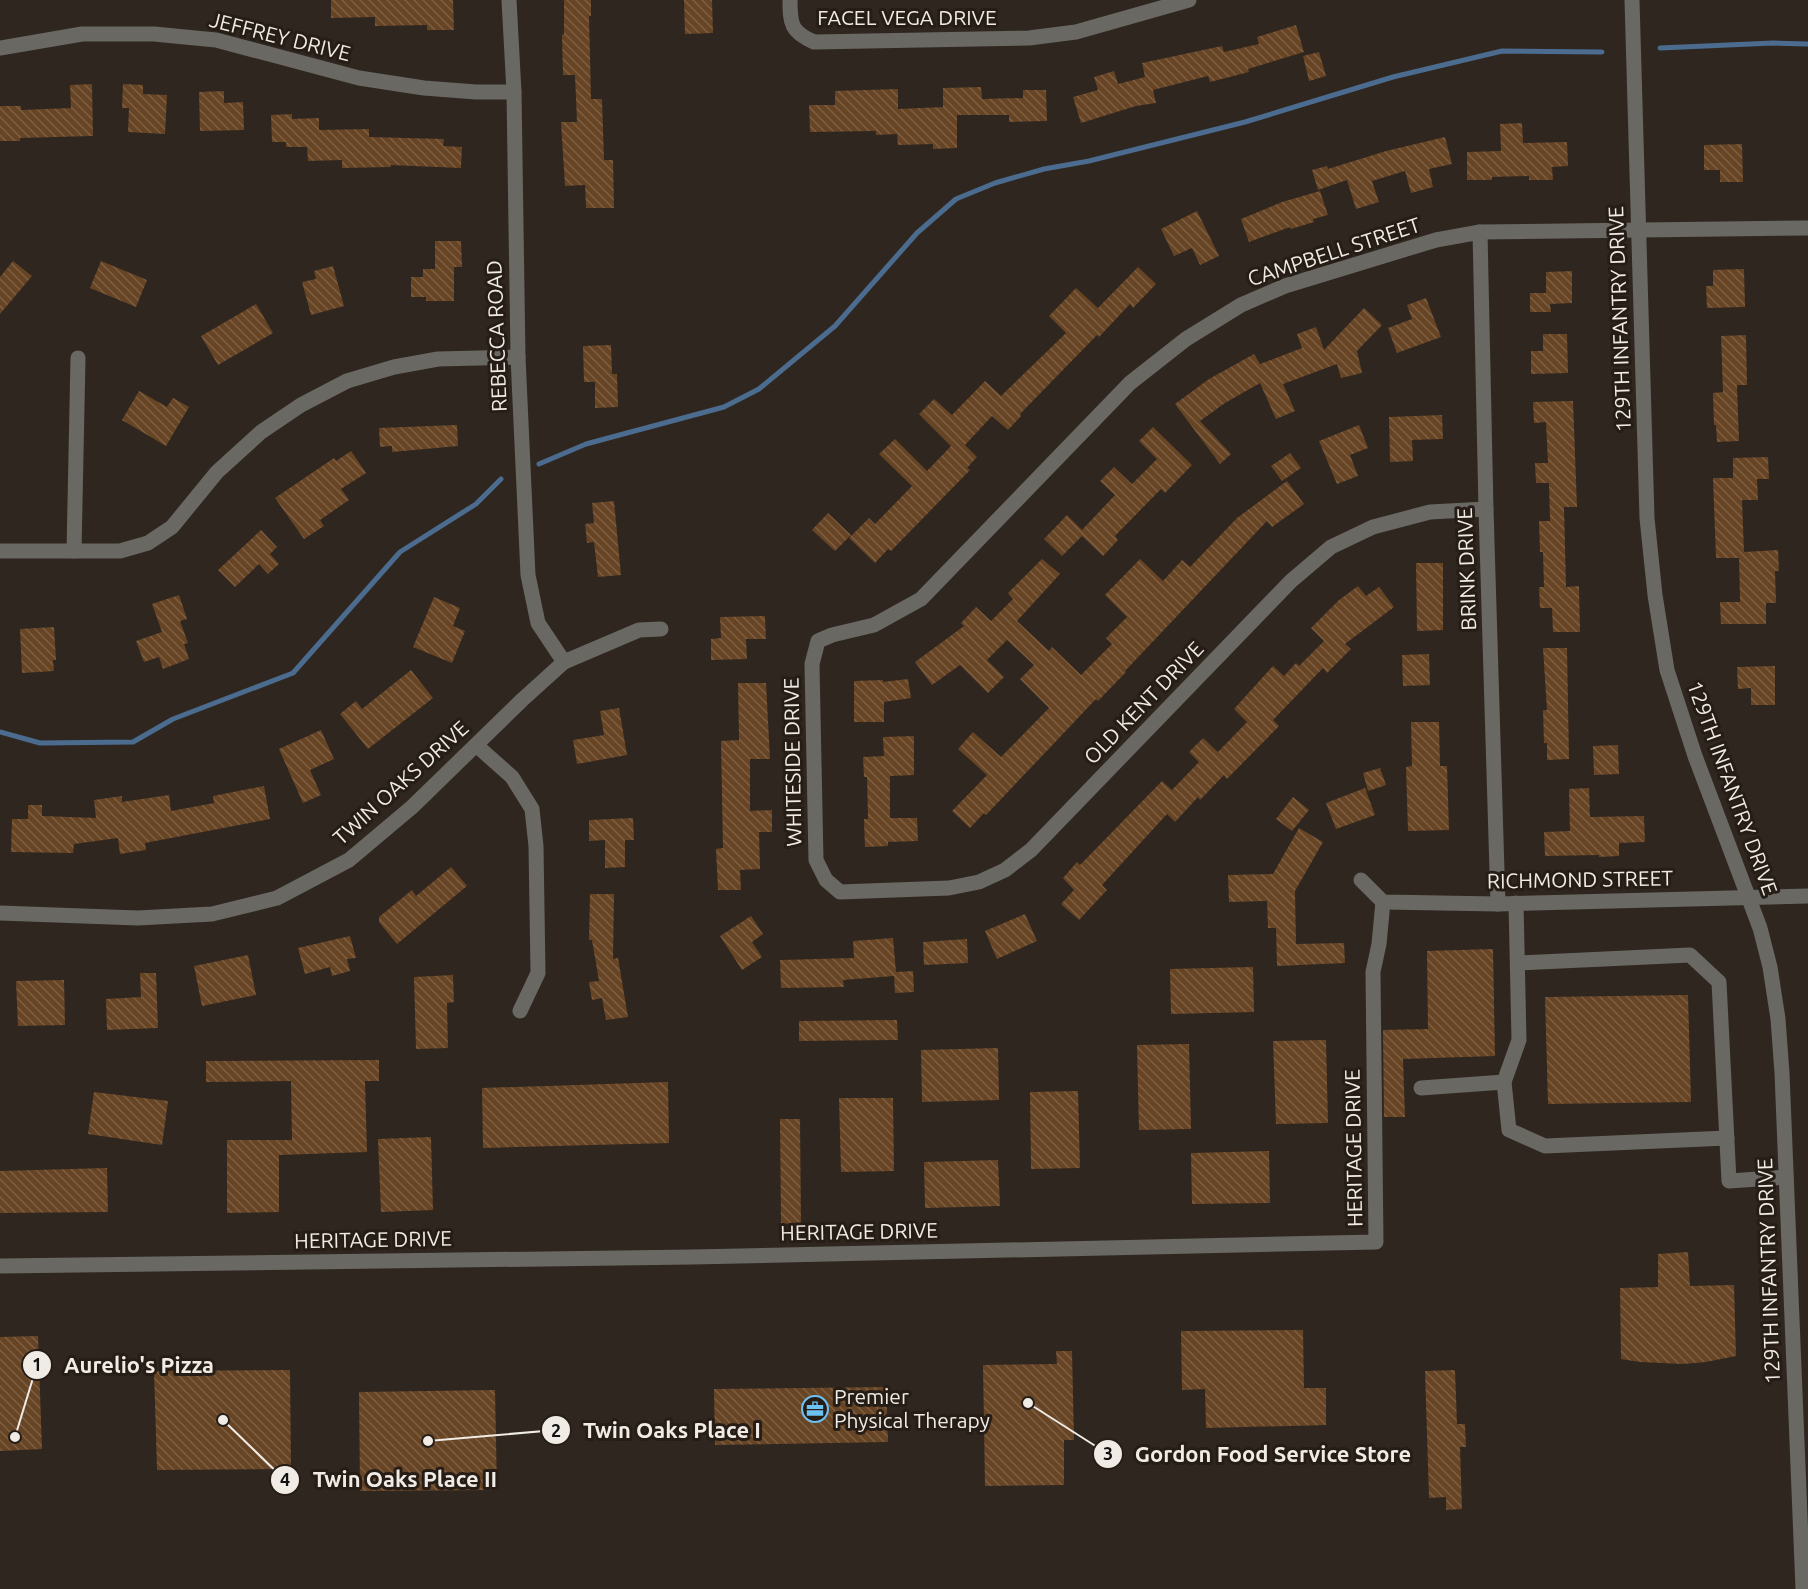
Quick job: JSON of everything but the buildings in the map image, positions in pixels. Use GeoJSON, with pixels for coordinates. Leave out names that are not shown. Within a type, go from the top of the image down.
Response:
{"type":"FeatureCollection","features":[{"type":"Feature","properties":{"kind":"street","name":"REBECCA ROAD"},"geometry":{"type":"LineString","coordinates":[[509,0],[514,92],[518,357],[528,575],[538,623],[564,662]]}},
{"type":"Feature","properties":{"kind":"street","name":"FACEL VEGA DRIVE"},"geometry":{"type":"LineString","coordinates":[[790,0],[790,20],[800,36],[814,42],[1029,38],[1076,32],[1189,0]]}},
{"type":"Feature","properties":{"kind":"street","name":"129TH INFANTRY DRIVE"},"geometry":{"type":"LineString","coordinates":[[1632,0],[1647,518],[1655,595],[1667,670],[1695,756],[1760,928],[1770,968],[1778,1019],[1803,1589]]}},
{"type":"Feature","properties":{"kind":"street","name":"JEFFREY DRIVE"},"geometry":{"type":"LineString","coordinates":[[0,48],[82,34],[154,34],[216,40],[359,78],[424,88],[514,92]]}},
{"type":"Feature","properties":{"kind":"street","name":"CAMPBELL STREET"},"geometry":{"type":"LineString","coordinates":[[818,641],[832,635],[874,625],[921,599],[1130,383],[1186,339],[1241,305],[1285,286],[1436,240],[1480,232],[1808,228]]}},
{"type":"Feature","properties":{"kind":"street","name":"BRINK DRIVE"},"geometry":{"type":"LineString","coordinates":[[1480,232],[1498,904]]}},
{"type":"Feature","properties":{"kind":"street"},"geometry":{"type":"LineString","coordinates":[[0,551],[120,551],[148,543],[172,527],[218,472],[261,432],[301,405],[347,381],[394,367],[438,359],[518,357]]}},
{"type":"Feature","properties":{"kind":"street"},"geometry":{"type":"LineString","coordinates":[[74,551],[78,358]]}},
{"type":"Feature","properties":{"kind":"street","name":"OLD KENT DRIVE"},"geometry":{"type":"LineString","coordinates":[[826,880],[840,892],[949,888],[979,882],[1005,870],[1031,850],[1291,581],[1331,547],[1372,527],[1430,512],[1486,510]]}},
{"type":"Feature","properties":{"kind":"street","name":"TWIN OAKS DRIVE"},"geometry":{"type":"LineString","coordinates":[[0,913],[138,918],[212,914],[277,898],[349,860],[412,807],[564,662],[639,630],[661,629]]}},
{"type":"Feature","properties":{"kind":"street","name":"WHITESIDE DRIVE"},"geometry":{"type":"LineString","coordinates":[[818,641],[812,664],[816,860],[826,880]]}},
{"type":"Feature","properties":{"kind":"street"},"geometry":{"type":"LineString","coordinates":[[476,745],[512,777],[532,809],[536,846],[538,973],[520,1011]]}},
{"type":"Feature","properties":{"kind":"street"},"geometry":{"type":"LineString","coordinates":[[1360,880],[1383,902]]}},
{"type":"Feature","properties":{"kind":"street","name":"RICHMOND STREET"},"geometry":{"type":"LineString","coordinates":[[1383,902],[1498,904],[1808,896]]}},
{"type":"Feature","properties":{"kind":"street","name":"HERITAGE DRIVE"},"geometry":{"type":"LineString","coordinates":[[0,1266],[692,1257],[1377,1242],[1372,972],[1379,944],[1383,902]]}},
{"type":"Feature","properties":{"kind":"street"},"geometry":{"type":"LineString","coordinates":[[1516,903],[1519,1040],[1504,1082],[1509,1130],[1545,1146],[1727,1138]]}},
{"type":"Feature","properties":{"kind":"street"},"geometry":{"type":"LineString","coordinates":[[1518,963],[1690,955],[1719,982],[1729,1181],[1786,1177]]}},
{"type":"Feature","properties":{"kind":"street"},"geometry":{"type":"LineString","coordinates":[[1421,1088],[1504,1082]]}},
{"type":"Feature","properties":{"kind":"waterway"},"geometry":{"type":"LineString","coordinates":[[1660,48],[1773,43],[1808,44]]}},
{"type":"Feature","properties":{"kind":"waterway"},"geometry":{"type":"LineString","coordinates":[[539,464],[586,444],[724,407],[759,389],[835,326],[917,233],[956,199],[995,183],[1044,169],[1089,161],[1245,122],[1393,77],[1502,51],[1602,52]]}},
{"type":"Feature","properties":{"kind":"waterway"},"geometry":{"type":"LineString","coordinates":[[0,732],[40,743],[133,742],[173,719],[293,673],[400,552],[476,504],[501,479]]}},
{"type":"Feature","properties":{"kind":"place","name":"Gordon Food Service Store"},"geometry":{"type":"Point","coordinates":[1028,1403]}},
{"type":"Feature","properties":{"kind":"place","name":"Premier Physical Therapy"},"geometry":{"type":"Point","coordinates":[815,1409]}},
{"type":"Feature","properties":{"kind":"place","name":"Twin Oaks Place II"},"geometry":{"type":"Point","coordinates":[223,1420]}},
{"type":"Feature","properties":{"kind":"place","name":"Aurelio's Pizza"},"geometry":{"type":"Point","coordinates":[15,1437]}},
{"type":"Feature","properties":{"kind":"place","name":"Twin Oaks Place I"},"geometry":{"type":"Point","coordinates":[428,1441]}}]}
